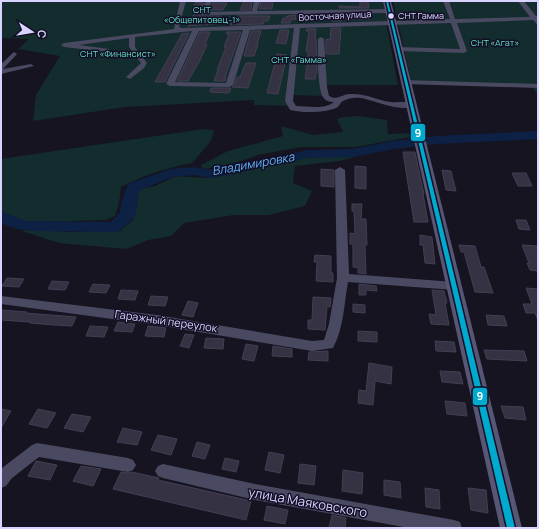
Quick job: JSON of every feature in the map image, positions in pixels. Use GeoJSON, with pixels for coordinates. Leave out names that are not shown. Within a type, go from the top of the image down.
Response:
{"type":"FeatureCollection","features":[{"type":"Feature","properties":{"kind":"street"},"geometry":{"type":"LineString","coordinates":[[182,30],[176,28],[183,1]]}},
{"type":"Feature","properties":{"kind":"street","name":"Восточная улица"},"geometry":{"type":"LineString","coordinates":[[209,1],[203,14],[351,9],[389,11]]}},
{"type":"Feature","properties":{"kind":"street"},"geometry":{"type":"LineString","coordinates":[[254,13],[257,1]]}},
{"type":"Feature","properties":{"kind":"street"},"geometry":{"type":"LineString","coordinates":[[387,1],[511,528]]}},
{"type":"Feature","properties":{"kind":"street"},"geometry":{"type":"LineString","coordinates":[[398,49],[464,51],[446,1]]}},
{"type":"Feature","properties":{"kind":"street"},"geometry":{"type":"LineString","coordinates":[[521,1],[537,20]]}},
{"type":"Feature","properties":{"kind":"street","name":"Восточная улица"},"geometry":{"type":"LineString","coordinates":[[107,50],[64,45],[182,30],[392,22],[537,20]]}},
{"type":"Feature","properties":{"kind":"street"},"geometry":{"type":"LineString","coordinates":[[297,26],[289,101],[293,108],[321,109],[334,106],[340,100],[349,96],[361,96],[389,104],[411,105]]}},
{"type":"Feature","properties":{"kind":"street"},"geometry":{"type":"LineString","coordinates":[[196,30],[170,84],[229,85],[247,28]]}},
{"type":"Feature","properties":{"kind":"street"},"geometry":{"type":"LineString","coordinates":[[130,77],[142,67],[144,63],[132,47],[132,36]]}},
{"type":"Feature","properties":{"kind":"street"},"geometry":{"type":"LineString","coordinates":[[321,39],[323,87],[326,97],[331,100],[340,100]]}},
{"type":"Feature","properties":{"kind":"street"},"geometry":{"type":"LineString","coordinates":[[2,70],[14,54]]}},
{"type":"Feature","properties":{"kind":"street"},"geometry":{"type":"LineString","coordinates":[[2,70],[30,66]]}},
{"type":"Feature","properties":{"kind":"street"},"geometry":{"type":"LineString","coordinates":[[1,80],[6,74],[2,70]]}},
{"type":"Feature","properties":{"kind":"street"},"geometry":{"type":"LineString","coordinates":[[405,82],[538,86]]}},
{"type":"Feature","properties":{"kind":"street"},"geometry":{"type":"LineString","coordinates":[[340,170],[343,278],[454,286]]}},
{"type":"Feature","properties":{"kind":"street","name":"Гаражный переулок"},"geometry":{"type":"LineString","coordinates":[[1,300],[64,306],[209,327],[312,346],[329,344],[335,324],[343,278]]}},
{"type":"Feature","properties":{"kind":"street"},"geometry":{"type":"LineString","coordinates":[[1,481],[7,473],[37,450],[128,465]]}},
{"type":"Feature","properties":{"kind":"street","name":"улица Маяковского"},"geometry":{"type":"LineString","coordinates":[[163,471],[255,492],[454,528]]}},
{"type":"Feature","properties":{"kind":"green space"},"geometry":{"type":"Polygon","coordinates":[[[1,1],[387,1],[389,11],[386,22],[398,85],[321,85],[322,96],[292,95],[290,106],[254,105],[254,100],[125,107],[33,121],[36,95],[60,56],[18,49],[29,39],[1,38],[1,1]]]}},
{"type":"Feature","properties":{"kind":"green space","name":"СНТ «Агат»"},"geometry":{"type":"Polygon","coordinates":[[[393,1],[538,1],[538,96],[532,86],[412,84],[393,1]]]}},
{"type":"Feature","properties":{"kind":"green space"},"geometry":{"type":"Polygon","coordinates":[[[358,116],[387,120],[388,134],[413,133],[415,136],[356,147],[301,147],[258,155],[238,162],[203,169],[201,165],[228,151],[283,136],[281,126],[313,135],[343,132],[337,119],[358,116]]]}},
{"type":"Feature","properties":{"kind":"green space"},"geometry":{"type":"Polygon","coordinates":[[[203,129],[214,130],[211,141],[192,163],[155,172],[121,187],[119,203],[115,216],[106,220],[34,222],[1,220],[1,159],[203,129]]]}},
{"type":"Feature","properties":{"kind":"green space"},"geometry":{"type":"Polygon","coordinates":[[[361,148],[365,154],[339,161],[295,166],[293,183],[312,191],[305,206],[269,215],[234,215],[184,223],[171,236],[148,240],[126,249],[59,243],[22,231],[35,229],[67,232],[120,231],[133,220],[139,189],[155,186],[176,176],[206,178],[235,173],[275,157],[361,148]]]}},
{"type":"Feature","properties":{"kind":"building"},"geometry":{"type":"Polygon","coordinates":[[[244,1],[252,1],[251,10],[240,10],[244,1]]]}},
{"type":"Feature","properties":{"kind":"building"},"geometry":{"type":"Polygon","coordinates":[[[261,1],[273,1],[272,9],[259,9],[261,1]]]}},
{"type":"Feature","properties":{"kind":"building"},"geometry":{"type":"Polygon","coordinates":[[[360,1],[368,2],[369,8],[339,8],[339,6],[360,7],[360,1]]]}},
{"type":"Feature","properties":{"kind":"building"},"geometry":{"type":"Polygon","coordinates":[[[196,2],[204,3],[199,13],[200,16],[221,16],[217,24],[187,26],[196,11],[192,10],[196,2]]]}},
{"type":"Feature","properties":{"kind":"building"},"geometry":{"type":"Polygon","coordinates":[[[213,3],[227,3],[223,10],[209,10],[213,3]]]}},
{"type":"Feature","properties":{"kind":"building"},"geometry":{"type":"Polygon","coordinates":[[[296,15],[295,20],[291,19],[290,23],[281,23],[283,18],[296,15]]]}},
{"type":"Feature","properties":{"kind":"building"},"geometry":{"type":"Polygon","coordinates":[[[339,15],[369,15],[369,19],[341,19],[341,21],[332,21],[332,17],[338,17],[339,15]]]}},
{"type":"Feature","properties":{"kind":"building"},"geometry":{"type":"Polygon","coordinates":[[[237,16],[270,16],[268,21],[264,21],[263,24],[230,25],[232,21],[235,21],[237,16]]]}},
{"type":"Feature","properties":{"kind":"building"},"geometry":{"type":"Polygon","coordinates":[[[331,28],[341,28],[339,54],[326,54],[326,39],[330,40],[331,28]]]}},
{"type":"Feature","properties":{"kind":"building"},"geometry":{"type":"Polygon","coordinates":[[[307,29],[316,29],[315,39],[317,70],[315,79],[305,79],[308,59],[308,51],[306,51],[309,31],[306,31],[307,29]]]}},
{"type":"Feature","properties":{"kind":"building"},"geometry":{"type":"Polygon","coordinates":[[[280,30],[289,30],[286,44],[276,43],[280,30]]]}},
{"type":"Feature","properties":{"kind":"building"},"geometry":{"type":"Polygon","coordinates":[[[251,31],[261,31],[258,44],[254,56],[244,56],[251,31]]]}},
{"type":"Feature","properties":{"kind":"building"},"geometry":{"type":"Polygon","coordinates":[[[200,32],[210,32],[205,45],[207,45],[188,81],[177,81],[200,32]]]}},
{"type":"Feature","properties":{"kind":"building"},"geometry":{"type":"Polygon","coordinates":[[[227,32],[241,32],[225,77],[225,81],[214,81],[226,47],[224,47],[229,34],[226,34],[227,32]]]}},
{"type":"Feature","properties":{"kind":"building"},"geometry":{"type":"Polygon","coordinates":[[[189,33],[165,82],[155,82],[182,34],[189,33]]]}},
{"type":"Feature","properties":{"kind":"building"},"geometry":{"type":"Polygon","coordinates":[[[277,54],[287,55],[278,94],[267,93],[277,54]]]}},
{"type":"Feature","properties":{"kind":"building"},"geometry":{"type":"Polygon","coordinates":[[[246,63],[256,63],[248,88],[232,87],[237,77],[240,77],[246,63]]]}},
{"type":"Feature","properties":{"kind":"building"},"geometry":{"type":"Polygon","coordinates":[[[211,88],[231,88],[229,93],[210,92],[211,88]]]}},
{"type":"Feature","properties":{"kind":"building"},"geometry":{"type":"Polygon","coordinates":[[[403,152],[415,152],[428,222],[414,222],[403,152]]]}},
{"type":"Feature","properties":{"kind":"building"},"geometry":{"type":"Polygon","coordinates":[[[355,166],[366,167],[366,189],[355,188],[355,166]]]}},
{"type":"Feature","properties":{"kind":"building"},"geometry":{"type":"Polygon","coordinates":[[[321,169],[334,170],[334,187],[321,186],[321,169]]]}},
{"type":"Feature","properties":{"kind":"building"},"geometry":{"type":"Polygon","coordinates":[[[442,170],[451,171],[456,191],[446,190],[442,170]]]}},
{"type":"Feature","properties":{"kind":"building"},"geometry":{"type":"Polygon","coordinates":[[[512,173],[526,173],[532,186],[518,186],[512,173]]]}},
{"type":"Feature","properties":{"kind":"building"},"geometry":{"type":"Polygon","coordinates":[[[352,204],[362,204],[361,219],[366,219],[366,274],[358,273],[358,268],[353,267],[353,244],[350,244],[350,233],[355,234],[352,204]]]}},
{"type":"Feature","properties":{"kind":"building"},"geometry":{"type":"Polygon","coordinates":[[[516,220],[526,220],[530,230],[519,229],[516,220]]]}},
{"type":"Feature","properties":{"kind":"building"},"geometry":{"type":"Polygon","coordinates":[[[420,235],[432,237],[435,264],[425,263],[423,245],[420,245],[420,235]]]}},
{"type":"Feature","properties":{"kind":"building"},"geometry":{"type":"Polygon","coordinates":[[[459,245],[475,246],[481,267],[484,267],[493,293],[475,292],[464,252],[461,252],[459,245]]]}},
{"type":"Feature","properties":{"kind":"building"},"geometry":{"type":"Polygon","coordinates":[[[522,245],[538,246],[538,271],[530,270],[522,245]]]}},
{"type":"Feature","properties":{"kind":"building"},"geometry":{"type":"Polygon","coordinates":[[[315,255],[331,256],[331,273],[333,273],[333,282],[316,281],[317,262],[314,262],[315,255]]]}},
{"type":"Feature","properties":{"kind":"building"},"geometry":{"type":"Polygon","coordinates":[[[7,278],[24,279],[19,287],[2,286],[7,278]]]}},
{"type":"Feature","properties":{"kind":"building"},"geometry":{"type":"Polygon","coordinates":[[[52,281],[69,282],[65,290],[48,289],[52,281]]]}},
{"type":"Feature","properties":{"kind":"building"},"geometry":{"type":"Polygon","coordinates":[[[93,284],[110,285],[106,293],[89,292],[93,284]]]}},
{"type":"Feature","properties":{"kind":"building"},"geometry":{"type":"Polygon","coordinates":[[[359,284],[376,286],[377,291],[366,290],[366,295],[359,295],[359,284]]]}},
{"type":"Feature","properties":{"kind":"building"},"geometry":{"type":"Polygon","coordinates":[[[526,288],[538,289],[538,320],[535,313],[526,313],[523,304],[532,304],[526,288]]]}},
{"type":"Feature","properties":{"kind":"building"},"geometry":{"type":"Polygon","coordinates":[[[121,290],[138,291],[135,300],[118,299],[121,290]]]}},
{"type":"Feature","properties":{"kind":"building"},"geometry":{"type":"Polygon","coordinates":[[[432,290],[444,291],[447,303],[445,303],[449,325],[431,324],[429,314],[436,315],[432,290]]]}},
{"type":"Feature","properties":{"kind":"building"},"geometry":{"type":"Polygon","coordinates":[[[151,296],[168,297],[165,306],[148,305],[151,296]]]}},
{"type":"Feature","properties":{"kind":"building"},"geometry":{"type":"Polygon","coordinates":[[[313,297],[331,298],[330,307],[327,307],[325,330],[308,329],[308,320],[312,320],[313,297]]]}},
{"type":"Feature","properties":{"kind":"building"},"geometry":{"type":"Polygon","coordinates":[[[188,301],[198,303],[193,317],[182,315],[188,301]]]}},
{"type":"Feature","properties":{"kind":"building"},"geometry":{"type":"Polygon","coordinates":[[[353,304],[365,305],[365,313],[353,312],[353,304]]]}},
{"type":"Feature","properties":{"kind":"building"},"geometry":{"type":"Polygon","coordinates":[[[1,310],[76,317],[72,326],[30,323],[1,320],[1,310]]]}},
{"type":"Feature","properties":{"kind":"building"},"geometry":{"type":"Polygon","coordinates":[[[486,315],[504,316],[507,326],[488,325],[486,315]]]}},
{"type":"Feature","properties":{"kind":"building"},"geometry":{"type":"Polygon","coordinates":[[[118,322],[135,324],[132,332],[114,331],[118,322]]]}},
{"type":"Feature","properties":{"kind":"building"},"geometry":{"type":"Polygon","coordinates":[[[90,326],[108,327],[104,337],[86,336],[90,326]]]}},
{"type":"Feature","properties":{"kind":"building"},"geometry":{"type":"Polygon","coordinates":[[[148,326],[166,328],[164,337],[145,336],[148,326]]]}},
{"type":"Feature","properties":{"kind":"building"},"geometry":{"type":"Polygon","coordinates":[[[358,331],[377,332],[377,342],[358,341],[358,331]]]}},
{"type":"Feature","properties":{"kind":"building"},"geometry":{"type":"Polygon","coordinates":[[[185,334],[194,335],[189,348],[180,346],[185,334]]]}},
{"type":"Feature","properties":{"kind":"building"},"geometry":{"type":"Polygon","coordinates":[[[206,338],[224,339],[223,349],[204,348],[206,338]]]}},
{"type":"Feature","properties":{"kind":"building"},"geometry":{"type":"Polygon","coordinates":[[[435,341],[454,342],[456,352],[436,351],[435,341]]]}},
{"type":"Feature","properties":{"kind":"building"},"geometry":{"type":"Polygon","coordinates":[[[246,344],[258,346],[254,361],[242,359],[246,344]]]}},
{"type":"Feature","properties":{"kind":"building"},"geometry":{"type":"Polygon","coordinates":[[[273,346],[292,349],[292,357],[272,356],[273,346]]]}},
{"type":"Feature","properties":{"kind":"building"},"geometry":{"type":"Polygon","coordinates":[[[484,350],[524,351],[527,361],[487,359],[484,350]]]}},
{"type":"Feature","properties":{"kind":"building"},"geometry":{"type":"Polygon","coordinates":[[[328,351],[328,361],[308,360],[309,352],[328,351]]]}},
{"type":"Feature","properties":{"kind":"building"},"geometry":{"type":"Polygon","coordinates":[[[369,363],[392,367],[391,384],[375,381],[373,405],[358,403],[359,390],[366,391],[369,363]]]}},
{"type":"Feature","properties":{"kind":"building"},"geometry":{"type":"Polygon","coordinates":[[[440,371],[460,372],[463,384],[442,382],[440,371]]]}},
{"type":"Feature","properties":{"kind":"building"},"geometry":{"type":"Polygon","coordinates":[[[445,401],[465,403],[467,416],[447,414],[445,401]]]}},
{"type":"Feature","properties":{"kind":"building"},"geometry":{"type":"Polygon","coordinates":[[[501,406],[523,407],[526,420],[505,418],[501,406]]]}},
{"type":"Feature","properties":{"kind":"building"},"geometry":{"type":"Polygon","coordinates":[[[1,409],[11,411],[1,428],[1,409]]]}},
{"type":"Feature","properties":{"kind":"building"},"geometry":{"type":"Polygon","coordinates":[[[38,409],[56,413],[47,428],[29,424],[38,409]]]}},
{"type":"Feature","properties":{"kind":"building"},"geometry":{"type":"Polygon","coordinates":[[[72,414],[91,417],[83,432],[64,428],[72,414]]]}},
{"type":"Feature","properties":{"kind":"building"},"geometry":{"type":"Polygon","coordinates":[[[123,428],[142,432],[137,445],[117,442],[123,428]]]}},
{"type":"Feature","properties":{"kind":"building"},"geometry":{"type":"Polygon","coordinates":[[[158,435],[177,439],[171,455],[151,450],[158,435]]]}},
{"type":"Feature","properties":{"kind":"building"},"geometry":{"type":"Polygon","coordinates":[[[197,442],[210,445],[205,459],[192,456],[197,442]]]}},
{"type":"Feature","properties":{"kind":"building"},"geometry":{"type":"Polygon","coordinates":[[[269,452],[284,455],[280,473],[265,470],[269,452]]]}},
{"type":"Feature","properties":{"kind":"building"},"geometry":{"type":"Polygon","coordinates":[[[225,458],[239,461],[236,472],[222,469],[225,458]]]}},
{"type":"Feature","properties":{"kind":"building"},"geometry":{"type":"Polygon","coordinates":[[[36,461],[57,465],[50,480],[28,476],[36,461]]]}},
{"type":"Feature","properties":{"kind":"building"},"geometry":{"type":"Polygon","coordinates":[[[300,464],[316,466],[314,485],[298,483],[300,464]]]}},
{"type":"Feature","properties":{"kind":"building"},"geometry":{"type":"Polygon","coordinates":[[[81,466],[101,469],[93,486],[73,481],[81,466]]]}},
{"type":"Feature","properties":{"kind":"building"},"geometry":{"type":"Polygon","coordinates":[[[343,470],[363,473],[362,494],[342,491],[343,470]]]}},
{"type":"Feature","properties":{"kind":"building"},"geometry":{"type":"Polygon","coordinates":[[[121,472],[132,472],[159,478],[158,480],[251,501],[246,520],[113,489],[121,472]]]}},
{"type":"Feature","properties":{"kind":"building"},"geometry":{"type":"Polygon","coordinates":[[[384,480],[400,482],[401,498],[384,495],[384,480]]]}},
{"type":"Feature","properties":{"kind":"building"},"geometry":{"type":"Polygon","coordinates":[[[425,488],[439,490],[440,509],[426,507],[425,488]]]}},
{"type":"Feature","properties":{"kind":"building"},"geometry":{"type":"Polygon","coordinates":[[[468,488],[486,490],[488,513],[471,510],[468,488]]]}},
{"type":"Feature","properties":{"kind":"building"},"geometry":{"type":"Polygon","coordinates":[[[267,506],[288,510],[285,524],[264,520],[267,506]]]}},
{"type":"Feature","properties":{"kind":"building"},"geometry":{"type":"Polygon","coordinates":[[[332,515],[346,518],[345,528],[329,528],[332,515]]]}},
{"type":"Feature","properties":{"kind":"waterway","name":"Владимировка"},"geometry":{"type":"LineString","coordinates":[[1,216],[16,224],[34,226],[115,227],[128,213],[129,200],[133,187],[171,173],[193,171],[213,174],[308,154],[353,153],[393,145],[437,140],[538,135]]}},
{"type":"Feature","properties":{"kind":"transit line","name":"9"},"geometry":{"type":"LineString","coordinates":[[387,1],[511,528]]}},
{"type":"Feature","properties":{"kind":"place","name":"СНТ Гамма"},"geometry":{"type":"Point","coordinates":[391,16]}},
{"type":"Feature","properties":{"kind":"park label","name":"СНТ «Общепитовец-1»"},"geometry":{"type":"Point","coordinates":[202,16]}},
{"type":"Feature","properties":{"kind":"park label","name":"СНТ «Финансист»"},"geometry":{"type":"Point","coordinates":[118,54]}},
{"type":"Feature","properties":{"kind":"park label","name":"СНТ «Гамма»"},"geometry":{"type":"Point","coordinates":[299,60]}}]}
